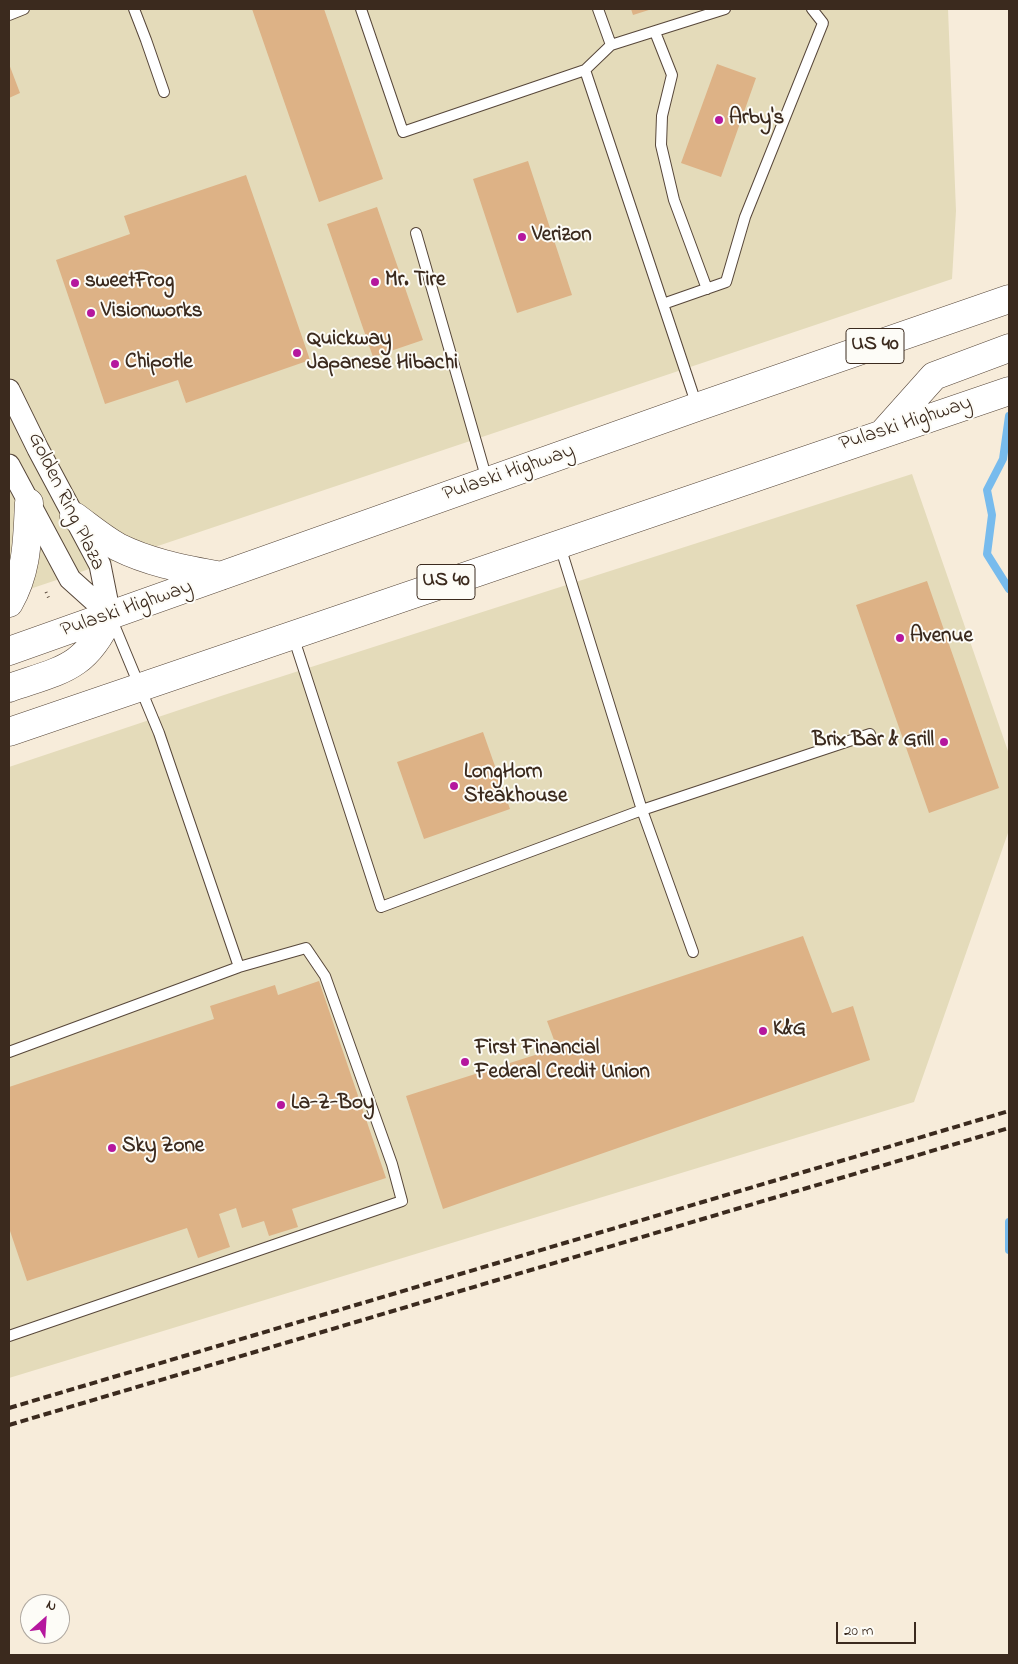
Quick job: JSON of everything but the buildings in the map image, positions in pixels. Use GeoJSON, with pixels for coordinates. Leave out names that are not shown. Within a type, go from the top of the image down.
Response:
{"type":"FeatureCollection","features":[{"type":"Feature","properties":{"kind":"highway","name":"Pulaski Highway"},"geometry":{"type":"LineString","coordinates":[[9,651],[697,407],[1002,302]]}},
{"type":"Feature","properties":{"kind":"highway"},"geometry":{"type":"LineString","coordinates":[[883,433],[934,376],[1000,351]]}},
{"type":"Feature","properties":{"kind":"highway","name":"Pulaski Highway"},"geometry":{"type":"LineString","coordinates":[[9,732],[999,394]]}},
{"type":"Feature","properties":{"kind":"highway"},"geometry":{"type":"LineString","coordinates":[[9,603],[15,592],[26,556],[30,502]]}},
{"type":"Feature","properties":{"kind":"highway"},"geometry":{"type":"LineString","coordinates":[[74,516],[117,546],[136,555],[170,566],[222,576]]}},
{"type":"Feature","properties":{"kind":"highway"},"geometry":{"type":"LineString","coordinates":[[9,688],[60,671],[74,664],[91,648],[102,633],[110,615]]}},
{"type":"Feature","properties":{"kind":"street","name":"Golden Ring Plaza"},"geometry":{"type":"LineString","coordinates":[[9,390],[100,565],[110,615]]}},
{"type":"Feature","properties":{"kind":"street","name":"Golden Ring Plaza"},"geometry":{"type":"LineString","coordinates":[[9,464],[70,579],[110,615]]}},
{"type":"Feature","properties":{"kind":"lane"},"geometry":{"type":"LineString","coordinates":[[9,14],[24,9]]}},
{"type":"Feature","properties":{"kind":"lane"},"geometry":{"type":"LineString","coordinates":[[134,9],[164,92]]}},
{"type":"Feature","properties":{"kind":"lane"},"geometry":{"type":"LineString","coordinates":[[361,9],[402,132],[585,70],[611,45],[725,9]]}},
{"type":"Feature","properties":{"kind":"lane"},"geometry":{"type":"LineString","coordinates":[[598,9],[611,45]]}},
{"type":"Feature","properties":{"kind":"lane"},"geometry":{"type":"LineString","coordinates":[[663,304],[726,282],[745,216],[823,23],[812,9]]}},
{"type":"Feature","properties":{"kind":"lane"},"geometry":{"type":"LineString","coordinates":[[655,32],[672,75],[662,116],[661,145],[674,200],[707,289]]}},
{"type":"Feature","properties":{"kind":"lane"},"geometry":{"type":"LineString","coordinates":[[585,70],[697,407]]}},
{"type":"Feature","properties":{"kind":"lane"},"geometry":{"type":"LineString","coordinates":[[416,233],[488,481]]}},
{"type":"Feature","properties":{"kind":"lane"},"geometry":{"type":"LineString","coordinates":[[559,544],[642,810],[693,952]]}},
{"type":"Feature","properties":{"kind":"lane"},"geometry":{"type":"LineString","coordinates":[[110,615],[160,733],[239,966]]}},
{"type":"Feature","properties":{"kind":"lane"},"geometry":{"type":"LineString","coordinates":[[293,635],[381,907],[642,810],[870,734]]}},
{"type":"Feature","properties":{"kind":"lane"},"geometry":{"type":"LineString","coordinates":[[9,1052],[239,966],[306,948],[325,976],[392,1164],[402,1201],[9,1336]]}},
{"type":"Feature","properties":{"kind":"path"},"geometry":{"type":"LineString","coordinates":[[46,592],[50,600]]}},
{"type":"Feature","properties":{"kind":"shaded area"},"geometry":{"type":"Polygon","coordinates":[[[9,9],[948,9],[956,211],[952,279],[9,596],[9,9]]]}},
{"type":"Feature","properties":{"kind":"shaded area"},"geometry":{"type":"Polygon","coordinates":[[[912,474],[1009,754],[1009,830],[914,1102],[9,1378],[9,767],[224,695],[912,474]]]}},
{"type":"Feature","properties":{"kind":"waterway"},"geometry":{"type":"LineString","coordinates":[[1009,416],[1003,459],[987,490],[992,515],[987,554],[1009,589]]}},
{"type":"Feature","properties":{"kind":"waterway"},"geometry":{"type":"LineString","coordinates":[[1009,1222],[1009,1250]]}},
{"type":"Feature","properties":{"kind":"railway"},"geometry":{"type":"LineString","coordinates":[[9,1408],[1009,1111]]}},
{"type":"Feature","properties":{"kind":"railway"},"geometry":{"type":"LineString","coordinates":[[9,1425],[1009,1128]]}},
{"type":"Feature","properties":{"kind":"place","name":"Arby's"},"geometry":{"type":"Point","coordinates":[719,120]}},
{"type":"Feature","properties":{"kind":"place","name":"Verizon"},"geometry":{"type":"Point","coordinates":[522,237]}},
{"type":"Feature","properties":{"kind":"place","name":"Mr. Tire"},"geometry":{"type":"Point","coordinates":[375,282]}},
{"type":"Feature","properties":{"kind":"place","name":"sweetFrog"},"geometry":{"type":"Point","coordinates":[75,283]}},
{"type":"Feature","properties":{"kind":"place","name":"Visionworks"},"geometry":{"type":"Point","coordinates":[91,313]}},
{"type":"Feature","properties":{"kind":"place","name":"Quickway Japanese Hibachi"},"geometry":{"type":"Point","coordinates":[297,353]}},
{"type":"Feature","properties":{"kind":"place","name":"Chipotle"},"geometry":{"type":"Point","coordinates":[115,364]}},
{"type":"Feature","properties":{"kind":"place","name":"Avenue"},"geometry":{"type":"Point","coordinates":[900,638]}},
{"type":"Feature","properties":{"kind":"place","name":"Brix Bar & Grill"},"geometry":{"type":"Point","coordinates":[944,742]}},
{"type":"Feature","properties":{"kind":"place","name":"LongHorn Steakhouse"},"geometry":{"type":"Point","coordinates":[454,786]}},
{"type":"Feature","properties":{"kind":"place","name":"K&G"},"geometry":{"type":"Point","coordinates":[763,1031]}},
{"type":"Feature","properties":{"kind":"place","name":"First Financial Federal Credit Union"},"geometry":{"type":"Point","coordinates":[465,1062]}},
{"type":"Feature","properties":{"kind":"place","name":"La-Z-Boy"},"geometry":{"type":"Point","coordinates":[281,1105]}},
{"type":"Feature","properties":{"kind":"place","name":"Sky Zone"},"geometry":{"type":"Point","coordinates":[112,1148]}}]}
